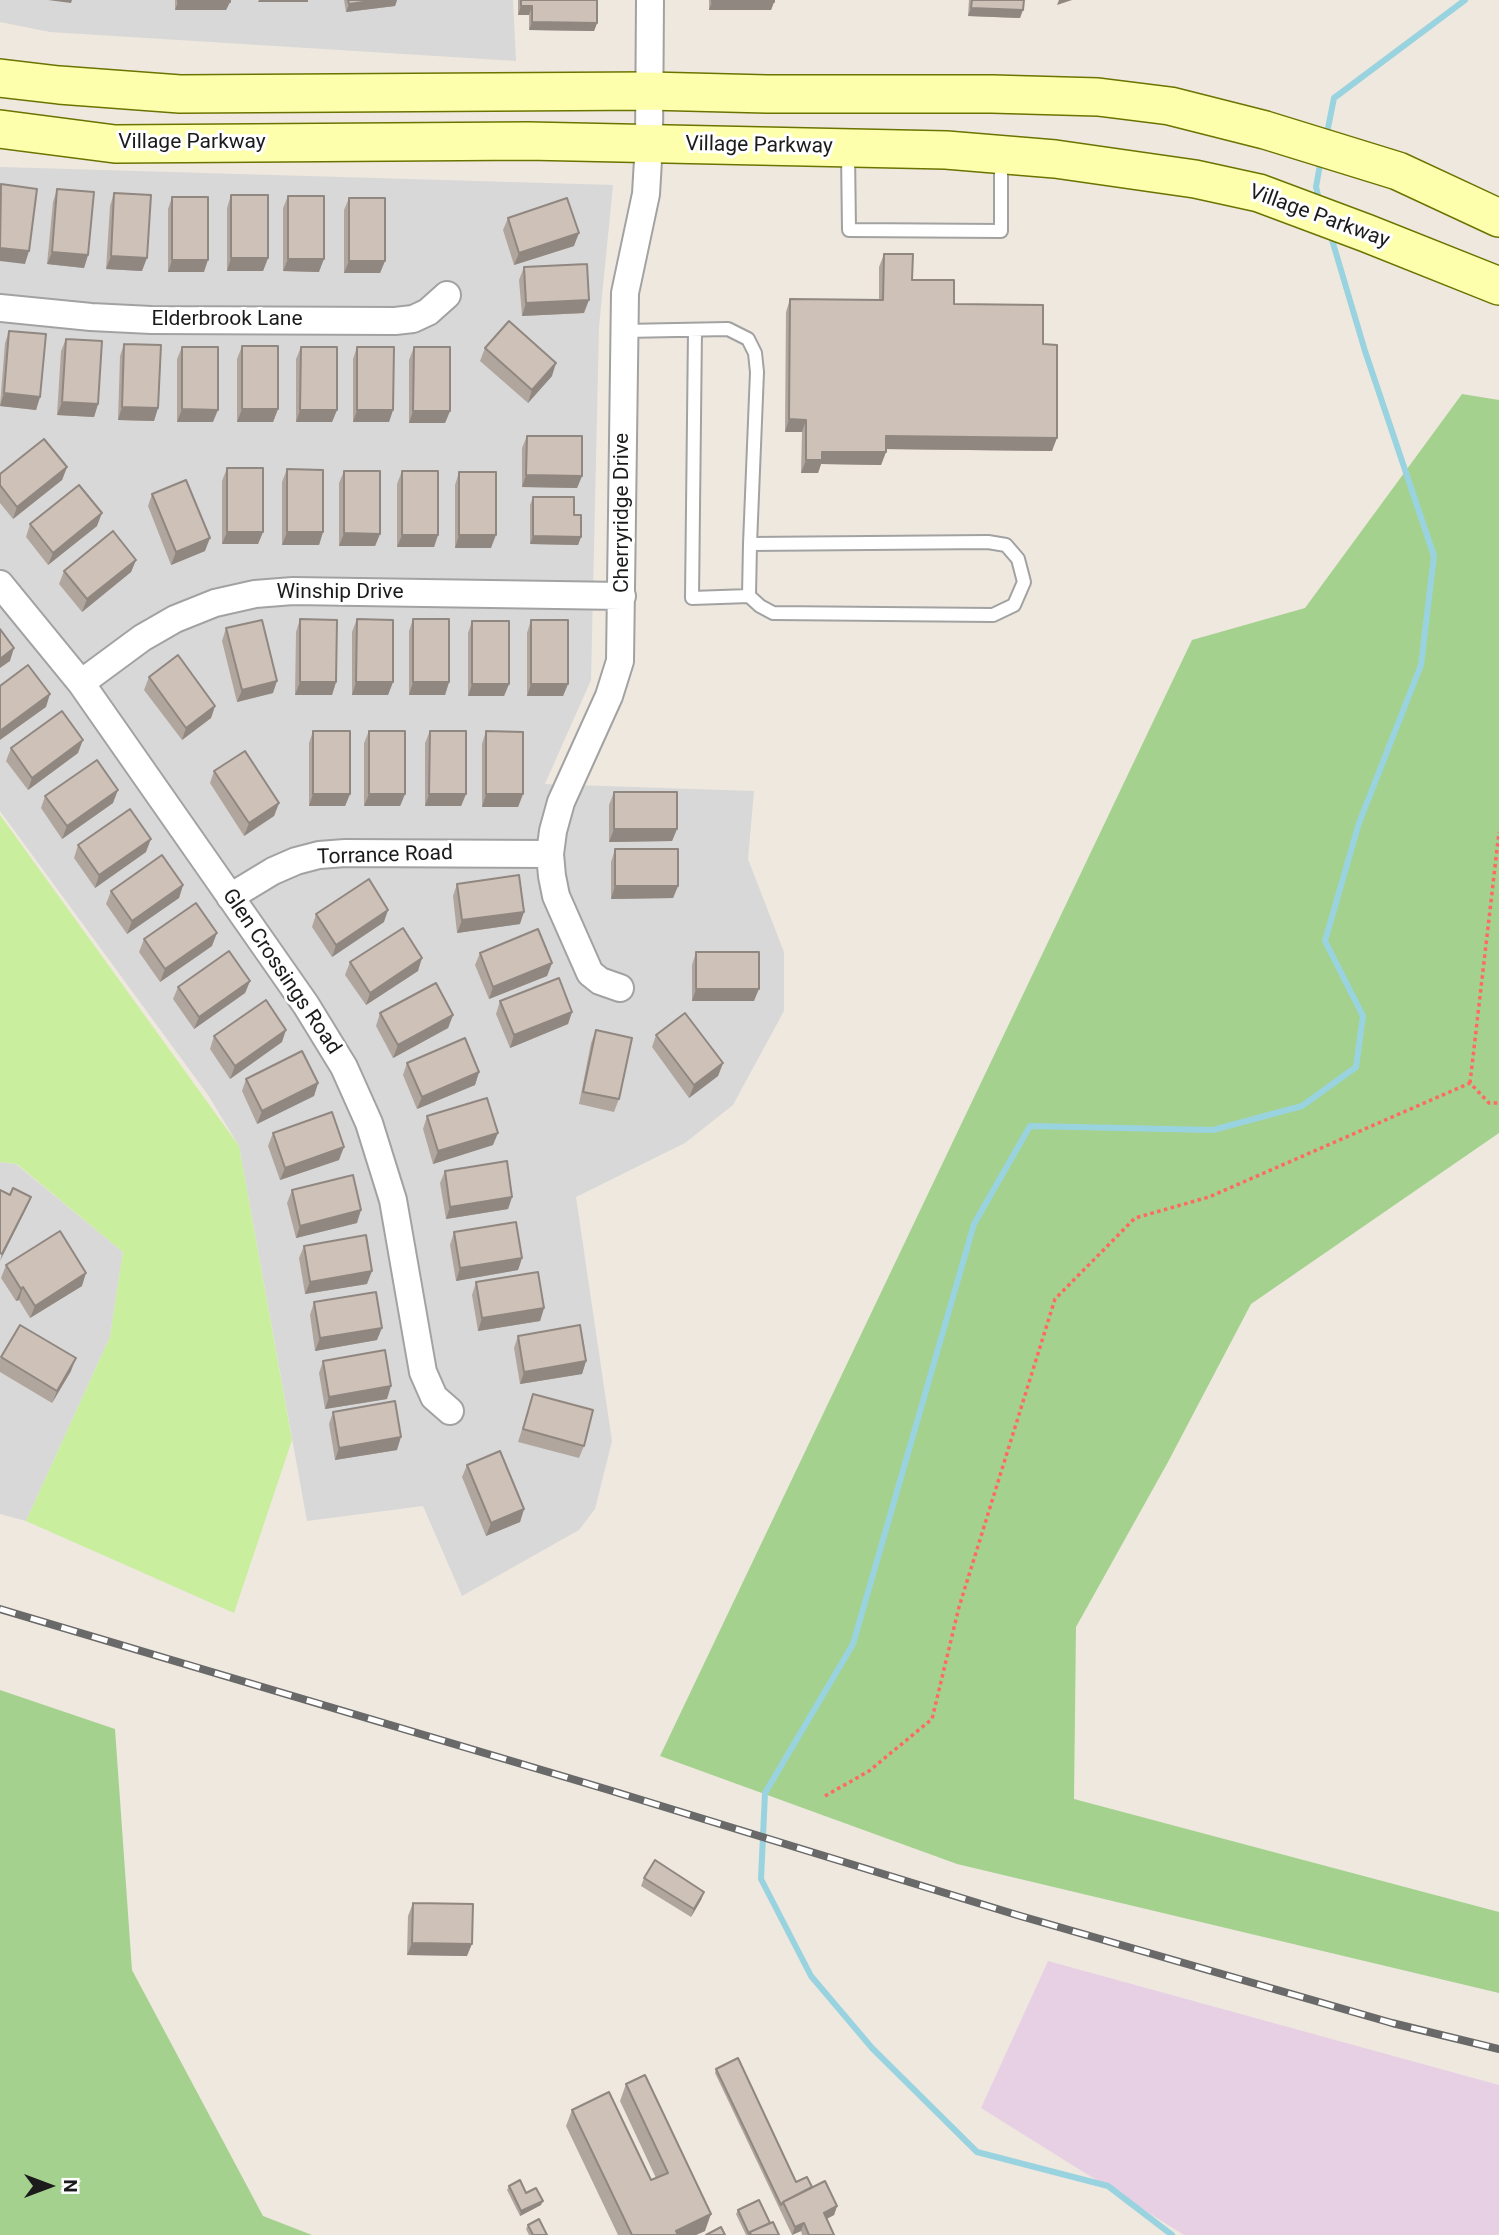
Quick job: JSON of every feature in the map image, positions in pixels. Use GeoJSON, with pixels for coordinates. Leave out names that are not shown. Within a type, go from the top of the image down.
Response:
{"type":"FeatureCollection","features":[{"type":"Feature","properties":{"kind":"main road"},"geometry":{"type":"LineString","coordinates":[[0,78],[180,94],[649,91],[1098,97],[1170,106],[1265,130],[1398,171],[1499,218]]}},
{"type":"Feature","properties":{"kind":"main road","name":"Village Parkway"},"geometry":{"type":"LineString","coordinates":[[0,130],[116,144],[528,141],[946,150],[1055,159],[1195,179],[1259,193],[1499,286]]}},
{"type":"Feature","properties":{"kind":"street","name":"Cherryridge Drive"},"geometry":{"type":"LineString","coordinates":[[620,988],[600,981],[590,973],[556,896],[550,854],[561,802],[617,676],[620,661],[625,293],[646,194],[650,0]]}},
{"type":"Feature","properties":{"kind":"street","name":"Elderbrook Lane"},"geometry":{"type":"LineString","coordinates":[[0,308],[151,320],[395,321],[414,319],[428,312],[447,295]]}},
{"type":"Feature","properties":{"kind":"street","name":"Glen Crossings Road"},"geometry":{"type":"LineString","coordinates":[[0,584],[81,683],[306,1005],[344,1067],[369,1123],[393,1200],[423,1372],[434,1397],[450,1411]]}},
{"type":"Feature","properties":{"kind":"street","name":"Winship Drive"},"geometry":{"type":"LineString","coordinates":[[81,683],[142,638],[175,619],[215,603],[255,594],[293,591],[622,596]]}},
{"type":"Feature","properties":{"kind":"street","name":"Torrance Road"},"geometry":{"type":"LineString","coordinates":[[230,897],[273,871],[319,855],[550,854]]}},
{"type":"Feature","properties":{"kind":"lane"},"geometry":{"type":"LineString","coordinates":[[848,148],[849,230],[1001,231],[1001,155]]}},
{"type":"Feature","properties":{"kind":"lane"},"geometry":{"type":"LineString","coordinates":[[624,331],[728,329],[748,340],[755,353],[757,372],[749,596]]}},
{"type":"Feature","properties":{"kind":"lane"},"geometry":{"type":"LineString","coordinates":[[695,330],[692,598],[749,596],[773,613],[993,615],[1014,605],[1024,582],[1018,559],[1006,545],[988,542],[750,544]]}},
{"type":"Feature","properties":{"kind":"path"},"geometry":{"type":"LineString","coordinates":[[1470,1083],[1499,832]]}},
{"type":"Feature","properties":{"kind":"path"},"geometry":{"type":"LineString","coordinates":[[1470,1083],[1489,1103],[1499,1103]]}},
{"type":"Feature","properties":{"kind":"path"},"geometry":{"type":"LineString","coordinates":[[825,1796],[869,1771],[932,1718],[960,1607],[1055,1299],[1135,1218],[1209,1197],[1470,1083]]}},
{"type":"Feature","properties":{"kind":"shaded area"},"geometry":{"type":"Polygon","coordinates":[[[0,0],[513,0],[516,61],[50,32],[0,22],[0,0]]]}},
{"type":"Feature","properties":{"kind":"shaded area"},"geometry":{"type":"Polygon","coordinates":[[[0,167],[613,185],[599,327],[591,680],[545,784],[754,791],[748,859],[784,952],[784,1011],[733,1105],[685,1143],[576,1197],[612,1441],[595,1509],[579,1530],[462,1596],[423,1506],[307,1521],[239,1146],[208,1095],[0,811],[0,167]]]}},
{"type":"Feature","properties":{"kind":"shaded area"},"geometry":{"type":"Polygon","coordinates":[[[0,1162],[16,1164],[123,1252],[110,1337],[26,1521],[0,1514],[0,1162]]]}},
{"type":"Feature","properties":{"kind":"shaded area"},"geometry":{"type":"Polygon","coordinates":[[[1048,1961],[1499,2085],[1499,2235],[1184,2235],[981,2108],[1048,1961]]]}},
{"type":"Feature","properties":{"kind":"green space"},"geometry":{"type":"Polygon","coordinates":[[[1462,394],[1499,400],[1499,1133],[1251,1304],[1168,1462],[1076,1627],[1074,1799],[1499,1912],[1499,1993],[957,1864],[660,1756],[1192,640],[1305,608],[1462,394]]]}},
{"type":"Feature","properties":{"kind":"green space"},"geometry":{"type":"Polygon","coordinates":[[[0,815],[239,1146],[292,1440],[234,1613],[26,1521],[110,1337],[123,1252],[17,1164],[0,1162],[0,815]]]}},
{"type":"Feature","properties":{"kind":"green space"},"geometry":{"type":"Polygon","coordinates":[[[0,1690],[115,1729],[132,1970],[263,2216],[312,2235],[0,2235],[0,1690]]]}},
{"type":"Feature","properties":{"kind":"building"},"geometry":{"type":"Polygon","coordinates":[[[230,0],[230,2],[178,2],[230,0]]]}},
{"type":"Feature","properties":{"kind":"building"},"geometry":{"type":"Polygon","coordinates":[[[348,0],[377,0],[349,4],[348,0]]]}},
{"type":"Feature","properties":{"kind":"building"},"geometry":{"type":"Polygon","coordinates":[[[521,0],[597,0],[597,23],[532,22],[532,6],[521,6],[521,0]]]}},
{"type":"Feature","properties":{"kind":"building"},"geometry":{"type":"Polygon","coordinates":[[[774,0],[774,2],[712,2],[774,0]]]}},
{"type":"Feature","properties":{"kind":"building"},"geometry":{"type":"Polygon","coordinates":[[[972,0],[1024,0],[1023,10],[971,8],[972,0]]]}},
{"type":"Feature","properties":{"kind":"building"},"geometry":{"type":"Polygon","coordinates":[[[1,184],[37,189],[29,251],[0,248],[1,184]]]}},
{"type":"Feature","properties":{"kind":"building"},"geometry":{"type":"Polygon","coordinates":[[[57,189],[94,192],[88,255],[52,252],[57,189]]]}},
{"type":"Feature","properties":{"kind":"building"},"geometry":{"type":"Polygon","coordinates":[[[114,193],[151,195],[147,258],[111,256],[114,193]]]}},
{"type":"Feature","properties":{"kind":"building"},"geometry":{"type":"Polygon","coordinates":[[[231,195],[268,195],[268,258],[231,258],[231,195]]]}},
{"type":"Feature","properties":{"kind":"building"},"geometry":{"type":"Polygon","coordinates":[[[288,196],[324,196],[324,259],[288,259],[288,196]]]}},
{"type":"Feature","properties":{"kind":"building"},"geometry":{"type":"Polygon","coordinates":[[[172,197],[208,197],[208,260],[172,260],[172,197]]]}},
{"type":"Feature","properties":{"kind":"building"},"geometry":{"type":"Polygon","coordinates":[[[349,198],[385,198],[385,261],[349,261],[349,198]]]}},
{"type":"Feature","properties":{"kind":"building"},"geometry":{"type":"Polygon","coordinates":[[[567,198],[579,233],[519,253],[508,218],[567,198]]]}},
{"type":"Feature","properties":{"kind":"building"},"geometry":{"type":"Polygon","coordinates":[[[884,254],[913,254],[912,280],[954,280],[954,304],[1043,305],[1043,344],[1057,345],[1057,438],[886,436],[886,452],[822,452],[822,460],[806,460],[806,420],[789,419],[790,299],[883,300],[884,254]]]}},
{"type":"Feature","properties":{"kind":"building"},"geometry":{"type":"Polygon","coordinates":[[[587,264],[589,300],[526,303],[524,267],[587,264]]]}},
{"type":"Feature","properties":{"kind":"building"},"geometry":{"type":"Polygon","coordinates":[[[509,321],[556,363],[532,390],[485,348],[509,321]]]}},
{"type":"Feature","properties":{"kind":"building"},"geometry":{"type":"Polygon","coordinates":[[[9,331],[46,334],[40,397],[4,393],[9,331]]]}},
{"type":"Feature","properties":{"kind":"building"},"geometry":{"type":"Polygon","coordinates":[[[66,339],[102,341],[98,404],[62,402],[66,339]]]}},
{"type":"Feature","properties":{"kind":"building"},"geometry":{"type":"Polygon","coordinates":[[[124,344],[161,345],[158,408],[122,407],[124,344]]]}},
{"type":"Feature","properties":{"kind":"building"},"geometry":{"type":"Polygon","coordinates":[[[242,346],[278,346],[278,409],[242,409],[242,346]]]}},
{"type":"Feature","properties":{"kind":"building"},"geometry":{"type":"Polygon","coordinates":[[[182,347],[218,347],[218,410],[182,409],[182,347]]]}},
{"type":"Feature","properties":{"kind":"building"},"geometry":{"type":"Polygon","coordinates":[[[301,347],[337,347],[337,410],[300,410],[301,347]]]}},
{"type":"Feature","properties":{"kind":"building"},"geometry":{"type":"Polygon","coordinates":[[[357,347],[394,347],[393,410],[357,410],[357,347]]]}},
{"type":"Feature","properties":{"kind":"building"},"geometry":{"type":"Polygon","coordinates":[[[414,347],[450,347],[450,411],[413,411],[414,347]]]}},
{"type":"Feature","properties":{"kind":"building"},"geometry":{"type":"Polygon","coordinates":[[[527,436],[582,436],[582,476],[526,475],[527,436]]]}},
{"type":"Feature","properties":{"kind":"building"},"geometry":{"type":"Polygon","coordinates":[[[44,439],[67,467],[17,507],[0,485],[0,474],[44,439]]]}},
{"type":"Feature","properties":{"kind":"building"},"geometry":{"type":"Polygon","coordinates":[[[227,468],[263,468],[263,532],[227,532],[227,468]]]}},
{"type":"Feature","properties":{"kind":"building"},"geometry":{"type":"Polygon","coordinates":[[[287,469],[323,470],[323,532],[287,532],[287,469]]]}},
{"type":"Feature","properties":{"kind":"building"},"geometry":{"type":"Polygon","coordinates":[[[344,471],[380,471],[380,534],[344,533],[344,471]]]}},
{"type":"Feature","properties":{"kind":"building"},"geometry":{"type":"Polygon","coordinates":[[[402,471],[438,471],[438,535],[402,535],[402,471]]]}},
{"type":"Feature","properties":{"kind":"building"},"geometry":{"type":"Polygon","coordinates":[[[459,472],[496,472],[496,535],[459,535],[459,472]]]}},
{"type":"Feature","properties":{"kind":"building"},"geometry":{"type":"Polygon","coordinates":[[[186,480],[210,538],[176,552],[152,494],[186,480]]]}},
{"type":"Feature","properties":{"kind":"building"},"geometry":{"type":"Polygon","coordinates":[[[79,485],[102,513],[53,553],[30,524],[79,485]]]}},
{"type":"Feature","properties":{"kind":"building"},"geometry":{"type":"Polygon","coordinates":[[[533,497],[574,497],[574,515],[581,515],[581,537],[533,536],[533,497]]]}},
{"type":"Feature","properties":{"kind":"building"},"geometry":{"type":"Polygon","coordinates":[[[113,531],[136,560],[87,599],[64,571],[113,531]]]}},
{"type":"Feature","properties":{"kind":"building"},"geometry":{"type":"Polygon","coordinates":[[[300,619],[337,620],[336,682],[300,682],[300,619]]]}},
{"type":"Feature","properties":{"kind":"building"},"geometry":{"type":"Polygon","coordinates":[[[357,619],[393,620],[393,682],[356,682],[357,619]]]}},
{"type":"Feature","properties":{"kind":"building"},"geometry":{"type":"Polygon","coordinates":[[[413,619],[449,619],[449,682],[413,682],[413,619]]]}},
{"type":"Feature","properties":{"kind":"building"},"geometry":{"type":"Polygon","coordinates":[[[262,620],[277,681],[242,690],[226,628],[262,620]]]}},
{"type":"Feature","properties":{"kind":"building"},"geometry":{"type":"Polygon","coordinates":[[[531,620],[568,620],[568,684],[531,684],[531,620]]]}},
{"type":"Feature","properties":{"kind":"building"},"geometry":{"type":"Polygon","coordinates":[[[472,621],[509,621],[509,684],[472,684],[472,621]]]}},
{"type":"Feature","properties":{"kind":"building"},"geometry":{"type":"Polygon","coordinates":[[[0,629],[14,648],[0,659],[0,629]]]}},
{"type":"Feature","properties":{"kind":"building"},"geometry":{"type":"Polygon","coordinates":[[[178,655],[215,706],[186,728],[149,677],[178,655]]]}},
{"type":"Feature","properties":{"kind":"building"},"geometry":{"type":"Polygon","coordinates":[[[28,665],[50,694],[0,731],[0,686],[28,665]]]}},
{"type":"Feature","properties":{"kind":"building"},"geometry":{"type":"Polygon","coordinates":[[[62,711],[83,740],[32,778],[11,748],[62,711]]]}},
{"type":"Feature","properties":{"kind":"building"},"geometry":{"type":"Polygon","coordinates":[[[313,731],[350,731],[350,794],[313,794],[313,731]]]}},
{"type":"Feature","properties":{"kind":"building"},"geometry":{"type":"Polygon","coordinates":[[[369,731],[405,731],[405,794],[369,794],[369,731]]]}},
{"type":"Feature","properties":{"kind":"building"},"geometry":{"type":"Polygon","coordinates":[[[430,731],[466,731],[466,794],[429,794],[430,731]]]}},
{"type":"Feature","properties":{"kind":"building"},"geometry":{"type":"Polygon","coordinates":[[[486,731],[523,732],[523,794],[486,794],[486,731]]]}},
{"type":"Feature","properties":{"kind":"building"},"geometry":{"type":"Polygon","coordinates":[[[245,751],[279,803],[249,823],[214,771],[245,751]]]}},
{"type":"Feature","properties":{"kind":"building"},"geometry":{"type":"Polygon","coordinates":[[[97,760],[118,790],[67,826],[45,796],[97,760]]]}},
{"type":"Feature","properties":{"kind":"building"},"geometry":{"type":"Polygon","coordinates":[[[614,792],[677,792],[677,829],[614,829],[614,792]]]}},
{"type":"Feature","properties":{"kind":"building"},"geometry":{"type":"Polygon","coordinates":[[[130,809],[151,839],[99,875],[78,845],[130,809]]]}},
{"type":"Feature","properties":{"kind":"building"},"geometry":{"type":"Polygon","coordinates":[[[615,849],[678,849],[678,886],[615,886],[615,849]]]}},
{"type":"Feature","properties":{"kind":"building"},"geometry":{"type":"Polygon","coordinates":[[[162,855],[183,885],[132,921],[111,891],[162,855]]]}},
{"type":"Feature","properties":{"kind":"building"},"geometry":{"type":"Polygon","coordinates":[[[519,875],[524,912],[462,920],[457,884],[519,875]]]}},
{"type":"Feature","properties":{"kind":"building"},"geometry":{"type":"Polygon","coordinates":[[[369,879],[388,910],[336,945],[316,914],[369,879]]]}},
{"type":"Feature","properties":{"kind":"building"},"geometry":{"type":"Polygon","coordinates":[[[196,903],[217,933],[165,969],[144,939],[196,903]]]}},
{"type":"Feature","properties":{"kind":"building"},"geometry":{"type":"Polygon","coordinates":[[[403,928],[422,958],[370,993],[350,962],[403,928]]]}},
{"type":"Feature","properties":{"kind":"building"},"geometry":{"type":"Polygon","coordinates":[[[538,929],[552,963],[493,987],[480,953],[538,929]]]}},
{"type":"Feature","properties":{"kind":"building"},"geometry":{"type":"Polygon","coordinates":[[[229,951],[250,981],[199,1017],[178,987],[229,951]]]}},
{"type":"Feature","properties":{"kind":"building"},"geometry":{"type":"Polygon","coordinates":[[[696,952],[759,952],[759,989],[696,989],[696,952]]]}},
{"type":"Feature","properties":{"kind":"building"},"geometry":{"type":"Polygon","coordinates":[[[559,978],[572,1012],[514,1035],[500,1001],[559,978]]]}},
{"type":"Feature","properties":{"kind":"building"},"geometry":{"type":"Polygon","coordinates":[[[436,983],[453,1015],[398,1045],[380,1013],[436,983]]]}},
{"type":"Feature","properties":{"kind":"building"},"geometry":{"type":"Polygon","coordinates":[[[266,1000],[286,1030],[235,1066],[214,1036],[266,1000]]]}},
{"type":"Feature","properties":{"kind":"building"},"geometry":{"type":"Polygon","coordinates":[[[685,1013],[723,1063],[694,1085],[656,1035],[685,1013]]]}},
{"type":"Feature","properties":{"kind":"building"},"geometry":{"type":"Polygon","coordinates":[[[596,1030],[632,1038],[619,1099],[583,1092],[596,1030]]]}},
{"type":"Feature","properties":{"kind":"building"},"geometry":{"type":"Polygon","coordinates":[[[465,1038],[479,1072],[422,1097],[407,1063],[465,1038]]]}},
{"type":"Feature","properties":{"kind":"building"},"geometry":{"type":"Polygon","coordinates":[[[302,1051],[318,1083],[262,1111],[246,1079],[302,1051]]]}},
{"type":"Feature","properties":{"kind":"building"},"geometry":{"type":"Polygon","coordinates":[[[487,1098],[498,1133],[438,1151],[427,1116],[487,1098]]]}},
{"type":"Feature","properties":{"kind":"building"},"geometry":{"type":"Polygon","coordinates":[[[332,1112],[344,1147],[285,1168],[273,1133],[332,1112]]]}},
{"type":"Feature","properties":{"kind":"building"},"geometry":{"type":"Polygon","coordinates":[[[507,1161],[512,1197],[450,1207],[445,1171],[507,1161]]]}},
{"type":"Feature","properties":{"kind":"building"},"geometry":{"type":"Polygon","coordinates":[[[353,1175],[361,1210],[300,1226],[292,1190],[353,1175]]]}},
{"type":"Feature","properties":{"kind":"building"},"geometry":{"type":"Polygon","coordinates":[[[13,1188],[31,1197],[2,1254],[0,1190],[10,1195],[13,1188]]]}},
{"type":"Feature","properties":{"kind":"building"},"geometry":{"type":"Polygon","coordinates":[[[516,1222],[522,1258],[460,1268],[454,1232],[516,1222]]]}},
{"type":"Feature","properties":{"kind":"building"},"geometry":{"type":"Polygon","coordinates":[[[60,1231],[86,1273],[35,1306],[6,1265],[60,1231]]]}},
{"type":"Feature","properties":{"kind":"building"},"geometry":{"type":"Polygon","coordinates":[[[366,1235],[372,1271],[310,1282],[304,1246],[366,1235]]]}},
{"type":"Feature","properties":{"kind":"building"},"geometry":{"type":"Polygon","coordinates":[[[538,1272],[544,1308],[482,1318],[476,1282],[538,1272]]]}},
{"type":"Feature","properties":{"kind":"building"},"geometry":{"type":"Polygon","coordinates":[[[376,1292],[382,1328],[320,1338],[314,1302],[376,1292]]]}},
{"type":"Feature","properties":{"kind":"building"},"geometry":{"type":"Polygon","coordinates":[[[20,1325],[76,1358],[57,1391],[1,1357],[20,1325]]]}},
{"type":"Feature","properties":{"kind":"building"},"geometry":{"type":"Polygon","coordinates":[[[580,1325],[586,1361],[524,1372],[518,1336],[580,1325]]]}},
{"type":"Feature","properties":{"kind":"building"},"geometry":{"type":"Polygon","coordinates":[[[385,1350],[391,1386],[329,1397],[323,1361],[385,1350]]]}},
{"type":"Feature","properties":{"kind":"building"},"geometry":{"type":"Polygon","coordinates":[[[533,1394],[593,1410],[584,1446],[523,1429],[533,1394]]]}},
{"type":"Feature","properties":{"kind":"building"},"geometry":{"type":"Polygon","coordinates":[[[395,1401],[401,1437],[339,1448],[333,1412],[395,1401]]]}},
{"type":"Feature","properties":{"kind":"building"},"geometry":{"type":"Polygon","coordinates":[[[500,1451],[524,1509],[491,1523],[467,1465],[500,1451]]]}},
{"type":"Feature","properties":{"kind":"building"},"geometry":{"type":"Polygon","coordinates":[[[655,1860],[704,1892],[694,1909],[644,1878],[655,1860]]]}},
{"type":"Feature","properties":{"kind":"building"},"geometry":{"type":"Polygon","coordinates":[[[413,1903],[473,1904],[472,1944],[412,1943],[413,1903]]]}},
{"type":"Feature","properties":{"kind":"building"},"geometry":{"type":"Polygon","coordinates":[[[738,2058],[796,2182],[807,2177],[812,2187],[781,2205],[716,2069],[738,2058]]]}},
{"type":"Feature","properties":{"kind":"building"},"geometry":{"type":"Polygon","coordinates":[[[645,2075],[711,2214],[676,2231],[678,2235],[632,2235],[572,2110],[609,2092],[651,2180],[668,2173],[626,2084],[645,2075]]]}},
{"type":"Feature","properties":{"kind":"building"},"geometry":{"type":"Polygon","coordinates":[[[520,2180],[526,2193],[536,2188],[543,2201],[521,2211],[509,2186],[520,2180]]]}},
{"type":"Feature","properties":{"kind":"building"},"geometry":{"type":"Polygon","coordinates":[[[825,2181],[837,2206],[824,2213],[834,2235],[809,2235],[804,2223],[795,2227],[783,2202],[825,2181]]]}},
{"type":"Feature","properties":{"kind":"building"},"geometry":{"type":"Polygon","coordinates":[[[759,2200],[770,2223],[749,2234],[738,2210],[759,2200]]]}},
{"type":"Feature","properties":{"kind":"building"},"geometry":{"type":"Polygon","coordinates":[[[539,2219],[547,2235],[533,2235],[528,2225],[539,2219]]]}},
{"type":"Feature","properties":{"kind":"building"},"geometry":{"type":"Polygon","coordinates":[[[773,2222],[779,2235],[751,2235],[750,2232],[773,2222]]]}},
{"type":"Feature","properties":{"kind":"building"},"geometry":{"type":"Polygon","coordinates":[[[721,2227],[725,2235],[706,2235],[721,2227]]]}},
{"type":"Feature","properties":{"kind":"waterway"},"geometry":{"type":"LineString","coordinates":[[1326,138],[1334,98],[1465,0]]}},
{"type":"Feature","properties":{"kind":"waterway"},"geometry":{"type":"LineString","coordinates":[[1320,203],[1316,187],[1321,159]]}},
{"type":"Feature","properties":{"kind":"waterway"},"geometry":{"type":"LineString","coordinates":[[1172,2235],[1108,2186],[977,2152],[872,2048],[811,1976],[761,1879],[765,1793],[853,1644],[974,1224],[1030,1126],[1213,1130],[1302,1106],[1356,1067],[1363,1016],[1325,941],[1359,823],[1421,665],[1434,556],[1365,351],[1330,233]]}},
{"type":"Feature","properties":{"kind":"railway"},"geometry":{"type":"LineString","coordinates":[[0,1609],[609,1790],[1017,1915],[1392,2023],[1499,2049]]}}]}
